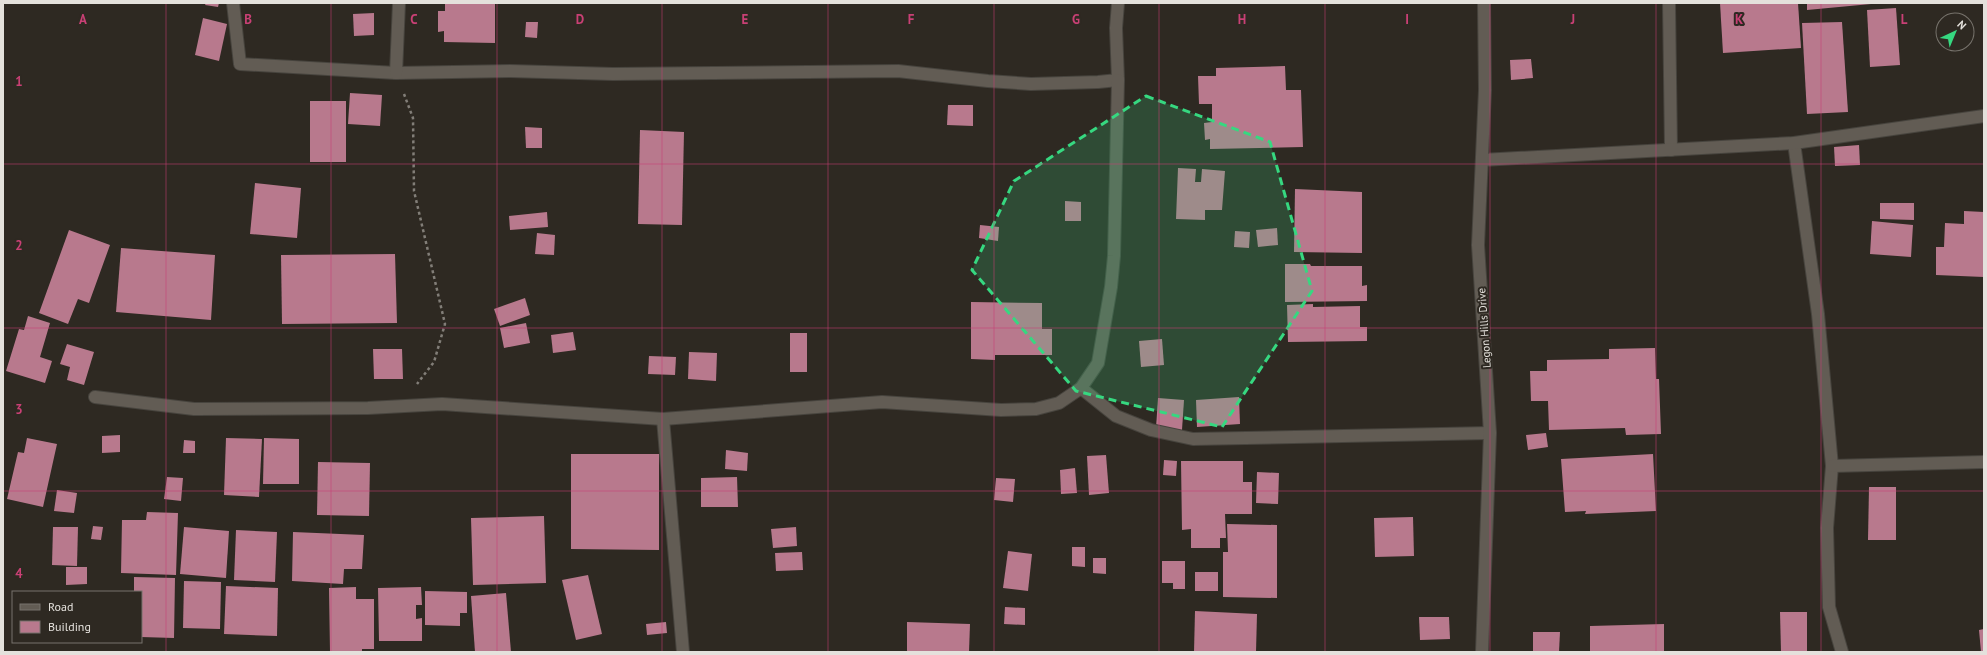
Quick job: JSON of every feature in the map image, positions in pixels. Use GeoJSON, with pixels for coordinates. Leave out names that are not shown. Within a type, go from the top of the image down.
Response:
{"type":"FeatureCollection","features":[{"type":"Feature","properties":{"kind":"street"},"geometry":{"type":"LineString","coordinates":[[233,3],[240,64],[396,73],[510,71],[613,74],[898,71],[1031,84],[1118,80]]}},
{"type":"Feature","properties":{"kind":"street"},"geometry":{"type":"LineString","coordinates":[[396,73],[399,3]]}},
{"type":"Feature","properties":{"kind":"street"},"geometry":{"type":"LineString","coordinates":[[95,397],[194,409],[368,408],[442,404],[663,419],[882,402],[1001,410],[1036,409],[1059,403],[1081,388],[1098,363],[1111,287],[1118,80],[1116,28],[1118,3]]}},
{"type":"Feature","properties":{"kind":"street","name":"Legon Hills Drive"},"geometry":{"type":"LineString","coordinates":[[1482,652],[1490,433],[1478,245],[1485,90],[1484,3]]}},
{"type":"Feature","properties":{"kind":"street"},"geometry":{"type":"LineString","coordinates":[[1669,3],[1671,150]]}},
{"type":"Feature","properties":{"kind":"street"},"geometry":{"type":"LineString","coordinates":[[1482,160],[1794,143],[1984,116]]}},
{"type":"Feature","properties":{"kind":"street"},"geometry":{"type":"LineString","coordinates":[[1794,143],[1818,314],[1832,466],[1827,528],[1829,607],[1842,652]]}},
{"type":"Feature","properties":{"kind":"street"},"geometry":{"type":"LineString","coordinates":[[1081,388],[1116,416],[1151,430],[1193,439],[1490,433]]}},
{"type":"Feature","properties":{"kind":"street"},"geometry":{"type":"LineString","coordinates":[[663,419],[683,652]]}},
{"type":"Feature","properties":{"kind":"street"},"geometry":{"type":"LineString","coordinates":[[1832,466],[1984,462]]}},
{"type":"Feature","properties":{"kind":"path"},"geometry":{"type":"LineString","coordinates":[[396,73],[413,118],[414,191],[445,324],[434,362],[418,382],[406,406]]}},
{"type":"Feature","properties":{"kind":"highlighted area"},"geometry":{"type":"Polygon","coordinates":[[[1146,96],[1270,142],[1312,291],[1222,427],[1076,391],[972,270],[1014,181],[1146,96]]]}},
{"type":"Feature","properties":{"kind":"building"},"geometry":{"type":"Polygon","coordinates":[[[206,3],[219,3],[218,7],[205,5],[206,3]]]}},
{"type":"Feature","properties":{"kind":"building"},"geometry":{"type":"Polygon","coordinates":[[[445,3],[495,3],[495,43],[444,42],[444,31],[438,32],[438,11],[445,11],[445,3]]]}},
{"type":"Feature","properties":{"kind":"building"},"geometry":{"type":"Polygon","coordinates":[[[1720,3],[1798,3],[1801,48],[1723,53],[1720,3]]]}},
{"type":"Feature","properties":{"kind":"building"},"geometry":{"type":"Polygon","coordinates":[[[1807,3],[1871,3],[1871,4],[1807,10],[1807,3]]]}},
{"type":"Feature","properties":{"kind":"building"},"geometry":{"type":"Polygon","coordinates":[[[1896,8],[1900,65],[1870,67],[1867,10],[1896,8]]]}},
{"type":"Feature","properties":{"kind":"building"},"geometry":{"type":"Polygon","coordinates":[[[374,13],[374,35],[354,36],[353,14],[374,13]]]}},
{"type":"Feature","properties":{"kind":"building"},"geometry":{"type":"Polygon","coordinates":[[[203,18],[227,24],[219,61],[195,55],[203,18]]]}},
{"type":"Feature","properties":{"kind":"building"},"geometry":{"type":"Polygon","coordinates":[[[526,22],[538,22],[537,38],[525,37],[526,22]]]}},
{"type":"Feature","properties":{"kind":"building"},"geometry":{"type":"Polygon","coordinates":[[[1842,22],[1848,112],[1807,114],[1802,23],[1842,22]]]}},
{"type":"Feature","properties":{"kind":"building"},"geometry":{"type":"Polygon","coordinates":[[[1531,59],[1533,78],[1511,80],[1510,60],[1531,59]]]}},
{"type":"Feature","properties":{"kind":"building"},"geometry":{"type":"Polygon","coordinates":[[[1285,66],[1286,90],[1301,90],[1303,147],[1210,149],[1210,139],[1205,140],[1204,123],[1212,122],[1212,104],[1199,104],[1198,76],[1216,76],[1216,68],[1285,66]]]}},
{"type":"Feature","properties":{"kind":"building"},"geometry":{"type":"Polygon","coordinates":[[[350,93],[382,95],[380,126],[348,124],[350,93]]]}},
{"type":"Feature","properties":{"kind":"building"},"geometry":{"type":"Polygon","coordinates":[[[310,101],[346,101],[346,162],[310,162],[310,101]]]}},
{"type":"Feature","properties":{"kind":"building"},"geometry":{"type":"Polygon","coordinates":[[[948,105],[973,105],[973,126],[947,125],[948,105]]]}},
{"type":"Feature","properties":{"kind":"building"},"geometry":{"type":"Polygon","coordinates":[[[525,127],[542,128],[542,148],[526,148],[525,127]]]}},
{"type":"Feature","properties":{"kind":"building"},"geometry":{"type":"Polygon","coordinates":[[[640,130],[684,132],[682,225],[638,224],[640,130]]]}},
{"type":"Feature","properties":{"kind":"building"},"geometry":{"type":"Polygon","coordinates":[[[1859,145],[1860,165],[1835,166],[1834,147],[1859,145]]]}},
{"type":"Feature","properties":{"kind":"building"},"geometry":{"type":"Polygon","coordinates":[[[1178,168],[1196,169],[1195,182],[1201,182],[1202,169],[1225,171],[1222,210],[1205,210],[1205,220],[1176,219],[1178,168]]]}},
{"type":"Feature","properties":{"kind":"building"},"geometry":{"type":"Polygon","coordinates":[[[255,183],[301,188],[297,238],[250,234],[255,183]]]}},
{"type":"Feature","properties":{"kind":"building"},"geometry":{"type":"Polygon","coordinates":[[[1295,189],[1362,192],[1362,253],[1294,252],[1295,189]]]}},
{"type":"Feature","properties":{"kind":"building"},"geometry":{"type":"Polygon","coordinates":[[[1065,201],[1081,202],[1081,221],[1065,221],[1065,201]]]}},
{"type":"Feature","properties":{"kind":"building"},"geometry":{"type":"Polygon","coordinates":[[[1880,203],[1914,203],[1914,220],[1880,219],[1880,203]]]}},
{"type":"Feature","properties":{"kind":"building"},"geometry":{"type":"Polygon","coordinates":[[[1964,211],[1984,212],[1984,277],[1936,275],[1936,247],[1944,247],[1945,223],[1964,224],[1964,211]]]}},
{"type":"Feature","properties":{"kind":"building"},"geometry":{"type":"Polygon","coordinates":[[[547,212],[548,227],[510,230],[509,216],[547,212]]]}},
{"type":"Feature","properties":{"kind":"building"},"geometry":{"type":"Polygon","coordinates":[[[1872,221],[1913,225],[1911,257],[1870,254],[1872,221]]]}},
{"type":"Feature","properties":{"kind":"building"},"geometry":{"type":"Polygon","coordinates":[[[980,225],[999,227],[998,241],[979,238],[980,225]]]}},
{"type":"Feature","properties":{"kind":"building"},"geometry":{"type":"Polygon","coordinates":[[[1277,228],[1278,245],[1258,247],[1256,230],[1277,228]]]}},
{"type":"Feature","properties":{"kind":"building"},"geometry":{"type":"Polygon","coordinates":[[[69,230],[110,245],[89,303],[78,299],[68,324],[39,313],[69,230]]]}},
{"type":"Feature","properties":{"kind":"building"},"geometry":{"type":"Polygon","coordinates":[[[1235,231],[1250,232],[1249,248],[1234,247],[1235,231]]]}},
{"type":"Feature","properties":{"kind":"building"},"geometry":{"type":"Polygon","coordinates":[[[537,233],[555,235],[554,255],[535,254],[537,233]]]}},
{"type":"Feature","properties":{"kind":"building"},"geometry":{"type":"Polygon","coordinates":[[[121,248],[215,255],[211,320],[116,312],[121,248]]]}},
{"type":"Feature","properties":{"kind":"building"},"geometry":{"type":"Polygon","coordinates":[[[395,254],[397,323],[282,324],[281,255],[395,254]]]}},
{"type":"Feature","properties":{"kind":"building"},"geometry":{"type":"Polygon","coordinates":[[[1285,264],[1310,264],[1311,266],[1362,266],[1362,286],[1367,285],[1367,301],[1285,302],[1285,264]]]}},
{"type":"Feature","properties":{"kind":"building"},"geometry":{"type":"Polygon","coordinates":[[[525,298],[530,315],[500,326],[494,309],[525,298]]]}},
{"type":"Feature","properties":{"kind":"building"},"geometry":{"type":"Polygon","coordinates":[[[971,302],[1042,303],[1042,329],[1052,329],[1052,355],[995,355],[995,360],[971,359],[971,302]]]}},
{"type":"Feature","properties":{"kind":"building"},"geometry":{"type":"Polygon","coordinates":[[[1313,304],[1313,307],[1360,306],[1360,327],[1367,327],[1367,341],[1288,342],[1287,305],[1313,304]]]}},
{"type":"Feature","properties":{"kind":"building"},"geometry":{"type":"Polygon","coordinates":[[[28,316],[50,323],[40,357],[52,361],[45,383],[6,371],[19,329],[24,330],[28,316]]]}},
{"type":"Feature","properties":{"kind":"building"},"geometry":{"type":"Polygon","coordinates":[[[526,323],[530,343],[504,348],[500,328],[526,323]]]}},
{"type":"Feature","properties":{"kind":"building"},"geometry":{"type":"Polygon","coordinates":[[[573,332],[576,350],[553,353],[551,335],[573,332]]]}},
{"type":"Feature","properties":{"kind":"building"},"geometry":{"type":"Polygon","coordinates":[[[790,333],[807,333],[807,372],[790,372],[790,333]]]}},
{"type":"Feature","properties":{"kind":"building"},"geometry":{"type":"Polygon","coordinates":[[[1162,339],[1164,365],[1141,367],[1139,341],[1162,339]]]}},
{"type":"Feature","properties":{"kind":"building"},"geometry":{"type":"Polygon","coordinates":[[[67,344],[94,352],[84,385],[67,380],[70,367],[60,364],[67,344]]]}},
{"type":"Feature","properties":{"kind":"building"},"geometry":{"type":"Polygon","coordinates":[[[1655,348],[1656,379],[1659,379],[1661,434],[1626,435],[1625,428],[1549,430],[1548,401],[1531,401],[1530,371],[1547,371],[1547,360],[1609,359],[1609,349],[1655,348]]]}},
{"type":"Feature","properties":{"kind":"building"},"geometry":{"type":"Polygon","coordinates":[[[373,349],[402,349],[403,379],[374,379],[373,349]]]}},
{"type":"Feature","properties":{"kind":"building"},"geometry":{"type":"Polygon","coordinates":[[[689,352],[717,353],[716,381],[688,379],[689,352]]]}},
{"type":"Feature","properties":{"kind":"building"},"geometry":{"type":"Polygon","coordinates":[[[649,356],[676,357],[675,375],[648,374],[649,356]]]}},
{"type":"Feature","properties":{"kind":"building"},"geometry":{"type":"Polygon","coordinates":[[[1239,397],[1240,424],[1197,427],[1196,400],[1239,397]]]}},
{"type":"Feature","properties":{"kind":"building"},"geometry":{"type":"Polygon","coordinates":[[[1158,398],[1184,400],[1182,430],[1156,428],[1158,398]]]}},
{"type":"Feature","properties":{"kind":"building"},"geometry":{"type":"Polygon","coordinates":[[[1546,433],[1548,447],[1528,450],[1526,435],[1546,433]]]}},
{"type":"Feature","properties":{"kind":"building"},"geometry":{"type":"Polygon","coordinates":[[[120,435],[120,452],[102,453],[102,436],[120,435]]]}},
{"type":"Feature","properties":{"kind":"building"},"geometry":{"type":"Polygon","coordinates":[[[27,438],[57,444],[43,507],[7,499],[18,452],[24,453],[27,438]]]}},
{"type":"Feature","properties":{"kind":"building"},"geometry":{"type":"Polygon","coordinates":[[[226,438],[262,439],[259,497],[224,495],[226,438]]]}},
{"type":"Feature","properties":{"kind":"building"},"geometry":{"type":"Polygon","coordinates":[[[264,438],[299,439],[299,484],[263,484],[264,438]]]}},
{"type":"Feature","properties":{"kind":"building"},"geometry":{"type":"Polygon","coordinates":[[[184,440],[195,441],[195,453],[183,453],[184,440]]]}},
{"type":"Feature","properties":{"kind":"building"},"geometry":{"type":"Polygon","coordinates":[[[726,450],[748,453],[747,471],[725,469],[726,450]]]}},
{"type":"Feature","properties":{"kind":"building"},"geometry":{"type":"Polygon","coordinates":[[[571,454],[659,454],[659,550],[571,549],[571,454]]]}},
{"type":"Feature","properties":{"kind":"building"},"geometry":{"type":"Polygon","coordinates":[[[1653,454],[1656,511],[1585,514],[1586,511],[1565,512],[1561,459],[1653,454]]]}},
{"type":"Feature","properties":{"kind":"building"},"geometry":{"type":"Polygon","coordinates":[[[1106,455],[1109,493],[1089,495],[1087,456],[1106,455]]]}},
{"type":"Feature","properties":{"kind":"building"},"geometry":{"type":"Polygon","coordinates":[[[1164,460],[1177,461],[1176,476],[1163,475],[1164,460]]]}},
{"type":"Feature","properties":{"kind":"building"},"geometry":{"type":"Polygon","coordinates":[[[1181,461],[1243,461],[1243,482],[1252,482],[1252,514],[1225,514],[1226,538],[1220,538],[1220,548],[1191,548],[1191,529],[1182,530],[1181,461]]]}},
{"type":"Feature","properties":{"kind":"building"},"geometry":{"type":"Polygon","coordinates":[[[318,462],[370,463],[369,516],[317,515],[318,462]]]}},
{"type":"Feature","properties":{"kind":"building"},"geometry":{"type":"Polygon","coordinates":[[[1075,468],[1077,493],[1061,494],[1060,470],[1075,468]]]}},
{"type":"Feature","properties":{"kind":"building"},"geometry":{"type":"Polygon","coordinates":[[[1257,472],[1279,473],[1278,504],[1256,503],[1257,472]]]}},
{"type":"Feature","properties":{"kind":"building"},"geometry":{"type":"Polygon","coordinates":[[[167,477],[183,478],[181,501],[164,499],[167,477]]]}},
{"type":"Feature","properties":{"kind":"building"},"geometry":{"type":"Polygon","coordinates":[[[737,477],[738,507],[701,507],[701,478],[737,477]]]}},
{"type":"Feature","properties":{"kind":"building"},"geometry":{"type":"Polygon","coordinates":[[[996,478],[1015,479],[1013,502],[994,500],[996,478]]]}},
{"type":"Feature","properties":{"kind":"building"},"geometry":{"type":"Polygon","coordinates":[[[1869,487],[1896,487],[1896,540],[1868,540],[1869,487]]]}},
{"type":"Feature","properties":{"kind":"building"},"geometry":{"type":"Polygon","coordinates":[[[57,490],[77,493],[74,513],[54,511],[57,490]]]}},
{"type":"Feature","properties":{"kind":"building"},"geometry":{"type":"Polygon","coordinates":[[[147,512],[178,513],[176,575],[121,573],[122,520],[146,520],[147,512]]]}},
{"type":"Feature","properties":{"kind":"building"},"geometry":{"type":"Polygon","coordinates":[[[544,516],[546,583],[473,585],[471,518],[544,516]]]}},
{"type":"Feature","properties":{"kind":"building"},"geometry":{"type":"Polygon","coordinates":[[[1413,517],[1414,556],[1375,557],[1374,518],[1413,517]]]}},
{"type":"Feature","properties":{"kind":"building"},"geometry":{"type":"Polygon","coordinates":[[[1227,524],[1277,525],[1277,598],[1223,597],[1223,552],[1228,552],[1227,524]]]}},
{"type":"Feature","properties":{"kind":"building"},"geometry":{"type":"Polygon","coordinates":[[[93,526],[103,527],[101,540],[91,539],[93,526]]]}},
{"type":"Feature","properties":{"kind":"building"},"geometry":{"type":"Polygon","coordinates":[[[53,527],[78,527],[77,566],[52,565],[53,527]]]}},
{"type":"Feature","properties":{"kind":"building"},"geometry":{"type":"Polygon","coordinates":[[[184,527],[229,531],[226,578],[180,574],[184,527]]]}},
{"type":"Feature","properties":{"kind":"building"},"geometry":{"type":"Polygon","coordinates":[[[796,527],[797,546],[773,548],[771,529],[796,527]]]}},
{"type":"Feature","properties":{"kind":"building"},"geometry":{"type":"Polygon","coordinates":[[[236,530],[277,532],[275,582],[234,580],[236,530]]]}},
{"type":"Feature","properties":{"kind":"building"},"geometry":{"type":"Polygon","coordinates":[[[293,532],[364,535],[362,569],[344,569],[343,584],[292,581],[293,532]]]}},
{"type":"Feature","properties":{"kind":"building"},"geometry":{"type":"Polygon","coordinates":[[[1072,547],[1085,547],[1085,567],[1072,566],[1072,547]]]}},
{"type":"Feature","properties":{"kind":"building"},"geometry":{"type":"Polygon","coordinates":[[[1008,551],[1032,554],[1028,591],[1003,588],[1008,551]]]}},
{"type":"Feature","properties":{"kind":"building"},"geometry":{"type":"Polygon","coordinates":[[[802,552],[803,570],[776,571],[775,553],[802,552]]]}},
{"type":"Feature","properties":{"kind":"building"},"geometry":{"type":"Polygon","coordinates":[[[1093,558],[1106,558],[1106,574],[1093,573],[1093,558]]]}},
{"type":"Feature","properties":{"kind":"building"},"geometry":{"type":"Polygon","coordinates":[[[1162,561],[1185,561],[1185,589],[1173,589],[1173,583],[1162,583],[1162,561]]]}},
{"type":"Feature","properties":{"kind":"building"},"geometry":{"type":"Polygon","coordinates":[[[66,567],[87,567],[87,584],[66,585],[66,567]]]}},
{"type":"Feature","properties":{"kind":"building"},"geometry":{"type":"Polygon","coordinates":[[[1195,572],[1218,572],[1218,591],[1195,591],[1195,572]]]}},
{"type":"Feature","properties":{"kind":"building"},"geometry":{"type":"Polygon","coordinates":[[[588,575],[602,634],[576,640],[562,580],[588,575]]]}},
{"type":"Feature","properties":{"kind":"building"},"geometry":{"type":"Polygon","coordinates":[[[134,577],[175,578],[174,638],[142,637],[142,591],[134,591],[134,577]]]}},
{"type":"Feature","properties":{"kind":"building"},"geometry":{"type":"Polygon","coordinates":[[[184,581],[221,582],[220,629],[183,628],[184,581]]]}},
{"type":"Feature","properties":{"kind":"building"},"geometry":{"type":"Polygon","coordinates":[[[226,586],[278,588],[277,636],[224,634],[226,586]]]}},
{"type":"Feature","properties":{"kind":"building"},"geometry":{"type":"Polygon","coordinates":[[[356,587],[356,599],[374,599],[374,649],[362,649],[362,652],[330,652],[329,588],[356,587]]]}},
{"type":"Feature","properties":{"kind":"building"},"geometry":{"type":"Polygon","coordinates":[[[421,587],[422,605],[416,605],[416,619],[422,618],[422,641],[379,641],[378,588],[421,587]]]}},
{"type":"Feature","properties":{"kind":"building"},"geometry":{"type":"Polygon","coordinates":[[[425,591],[467,592],[467,613],[460,613],[460,626],[425,625],[425,591]]]}},
{"type":"Feature","properties":{"kind":"building"},"geometry":{"type":"Polygon","coordinates":[[[506,593],[511,652],[475,652],[471,596],[506,593]]]}},
{"type":"Feature","properties":{"kind":"building"},"geometry":{"type":"Polygon","coordinates":[[[1005,607],[1025,608],[1025,625],[1004,624],[1005,607]]]}},
{"type":"Feature","properties":{"kind":"building"},"geometry":{"type":"Polygon","coordinates":[[[1195,611],[1257,614],[1256,652],[1194,652],[1195,611]]]}},
{"type":"Feature","properties":{"kind":"building"},"geometry":{"type":"Polygon","coordinates":[[[1780,612],[1807,612],[1807,652],[1781,652],[1780,612]]]}},
{"type":"Feature","properties":{"kind":"building"},"geometry":{"type":"Polygon","coordinates":[[[1419,617],[1449,617],[1450,639],[1420,640],[1419,617]]]}},
{"type":"Feature","properties":{"kind":"building"},"geometry":{"type":"Polygon","coordinates":[[[666,622],[667,633],[647,635],[646,624],[666,622]]]}},
{"type":"Feature","properties":{"kind":"building"},"geometry":{"type":"Polygon","coordinates":[[[907,622],[970,624],[969,652],[907,652],[907,622]]]}},
{"type":"Feature","properties":{"kind":"building"},"geometry":{"type":"Polygon","coordinates":[[[1664,624],[1664,652],[1590,652],[1590,626],[1664,624]]]}},
{"type":"Feature","properties":{"kind":"building"},"geometry":{"type":"Polygon","coordinates":[[[1984,629],[1984,652],[1981,652],[1979,630],[1984,629]]]}},
{"type":"Feature","properties":{"kind":"building"},"geometry":{"type":"Polygon","coordinates":[[[1533,632],[1560,632],[1559,652],[1533,652],[1533,632]]]}}]}
